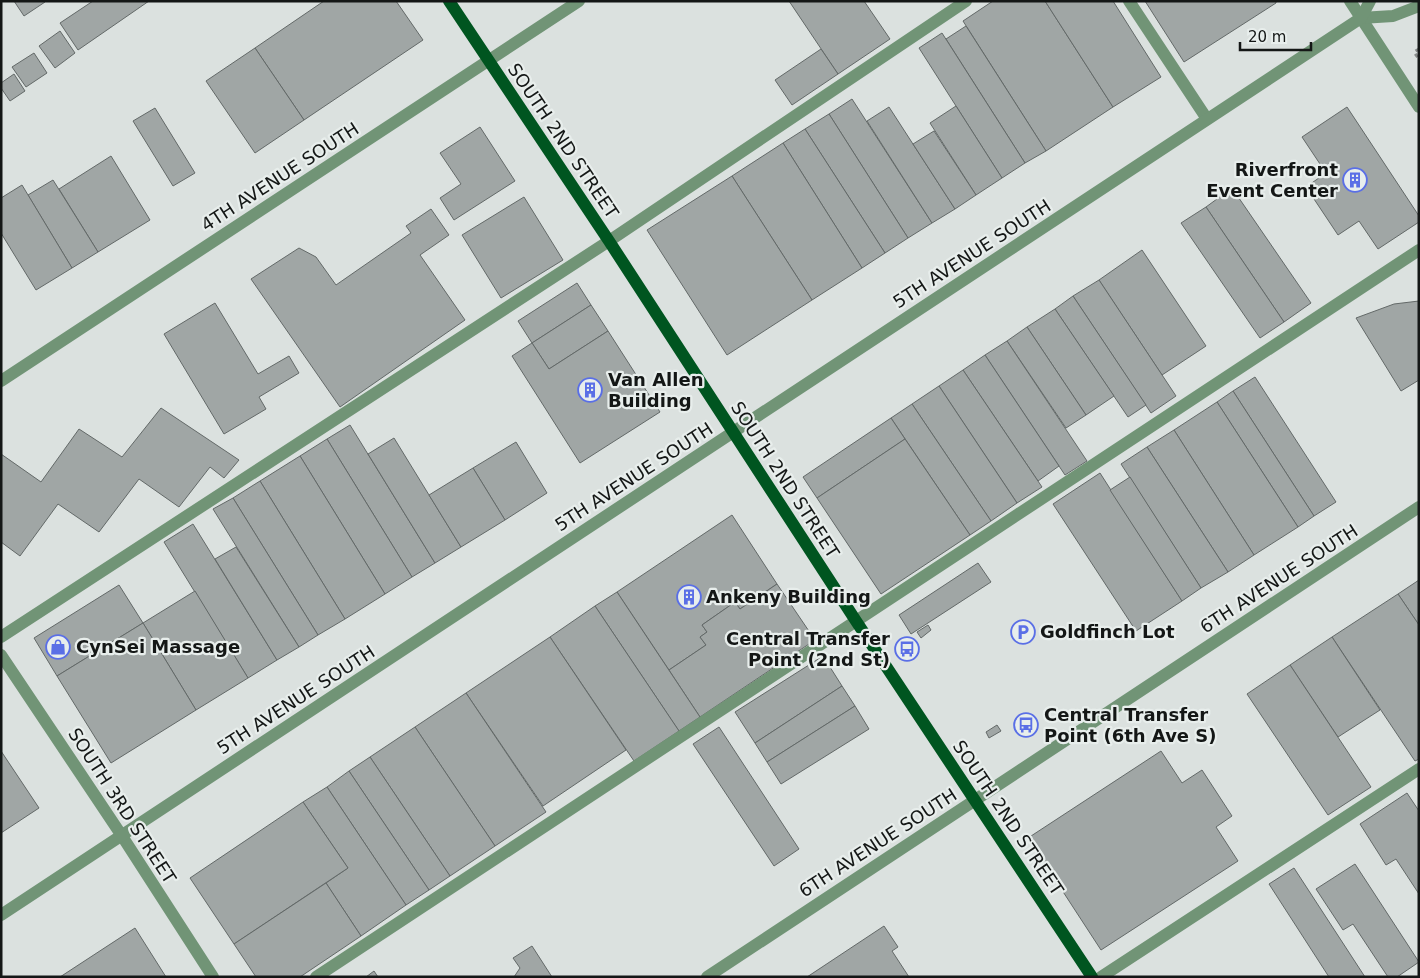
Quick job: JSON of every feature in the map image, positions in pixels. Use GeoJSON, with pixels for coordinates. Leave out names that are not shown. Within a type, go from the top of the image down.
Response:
{"type":"FeatureCollection","features":[{"type":"Feature","properties":{"kind":"main road","name":"SOUTH 2ND STREET"},"geometry":{"type":"LineString","coordinates":[[449,1],[609,241],[856,621],[1092,977]]}},
{"type":"Feature","properties":{"kind":"street","name":"4TH AVENUE SOUTH"},"geometry":{"type":"LineString","coordinates":[[1,381],[578,1]]}},
{"type":"Feature","properties":{"kind":"street"},"geometry":{"type":"LineString","coordinates":[[1,637],[609,241],[966,1]]}},
{"type":"Feature","properties":{"kind":"street"},"geometry":{"type":"LineString","coordinates":[[1129,1],[1207,119]]}},
{"type":"Feature","properties":{"kind":"street"},"geometry":{"type":"LineString","coordinates":[[1350,1],[1419,107]]}},
{"type":"Feature","properties":{"kind":"street","name":"5TH AVENUE SOUTH"},"geometry":{"type":"LineString","coordinates":[[1,915],[1361,18],[1370,1]]}},
{"type":"Feature","properties":{"kind":"street","name":"5TH AVENUE SOUTH"},"geometry":{"type":"LineString","coordinates":[[1361,18],[1393,16],[1419,6]]}},
{"type":"Feature","properties":{"kind":"street"},"geometry":{"type":"LineString","coordinates":[[316,977],[1419,250]]}},
{"type":"Feature","properties":{"kind":"street","name":"6TH AVENUE SOUTH"},"geometry":{"type":"LineString","coordinates":[[707,977],[1419,507]]}},
{"type":"Feature","properties":{"kind":"street","name":"SOUTH 3RD STREET"},"geometry":{"type":"LineString","coordinates":[[1,655],[122,836],[213,977]]}},
{"type":"Feature","properties":{"kind":"street"},"geometry":{"type":"LineString","coordinates":[[1101,977],[1419,769]]}},
{"type":"Feature","properties":{"kind":"path"},"geometry":{"type":"LineString","coordinates":[[1419,49],[1414,52],[1419,59]]}},
{"type":"Feature","properties":{"kind":"building"},"geometry":{"type":"Polygon","coordinates":[[[14,1],[45,1],[45,2],[24,16],[14,1]]]}},
{"type":"Feature","properties":{"kind":"building"},"geometry":{"type":"Polygon","coordinates":[[[93,1],[149,1],[78,50],[60,23],[93,1]]]}},
{"type":"Feature","properties":{"kind":"building"},"geometry":{"type":"Polygon","coordinates":[[[324,1],[396,1],[423,40],[304,120],[255,48],[324,1]]]}},
{"type":"Feature","properties":{"kind":"building"},"geometry":{"type":"Polygon","coordinates":[[[789,1],[864,1],[890,39],[838,74],[789,1]]]}},
{"type":"Feature","properties":{"kind":"building"},"geometry":{"type":"Polygon","coordinates":[[[993,1],[1045,1],[1113,107],[1046,151],[963,21],[993,1]]]}},
{"type":"Feature","properties":{"kind":"building"},"geometry":{"type":"Polygon","coordinates":[[[1045,1],[1113,1],[1161,77],[1113,107],[1045,1]]]}},
{"type":"Feature","properties":{"kind":"building"},"geometry":{"type":"Polygon","coordinates":[[[1145,1],[1276,1],[1276,3],[1184,62],[1145,1]]]}},
{"type":"Feature","properties":{"kind":"building"},"geometry":{"type":"Polygon","coordinates":[[[966,26],[1046,151],[1025,163],[946,39],[966,26]]]}},
{"type":"Feature","properties":{"kind":"building"},"geometry":{"type":"Polygon","coordinates":[[[60,31],[75,53],[55,68],[39,46],[60,31]]]}},
{"type":"Feature","properties":{"kind":"building"},"geometry":{"type":"Polygon","coordinates":[[[942,33],[1025,163],[1002,178],[919,48],[942,33]]]}},
{"type":"Feature","properties":{"kind":"building"},"geometry":{"type":"Polygon","coordinates":[[[255,48],[304,120],[255,153],[206,81],[255,48]]]}},
{"type":"Feature","properties":{"kind":"building"},"geometry":{"type":"Polygon","coordinates":[[[821,49],[838,74],[792,105],[775,80],[821,49]]]}},
{"type":"Feature","properties":{"kind":"building"},"geometry":{"type":"Polygon","coordinates":[[[34,53],[47,73],[26,87],[12,67],[34,53]]]}},
{"type":"Feature","properties":{"kind":"building"},"geometry":{"type":"Polygon","coordinates":[[[14,74],[25,91],[10,101],[1,88],[1,83],[14,74]]]}},
{"type":"Feature","properties":{"kind":"building"},"geometry":{"type":"Polygon","coordinates":[[[852,99],[932,223],[908,238],[829,114],[852,99]]]}},
{"type":"Feature","properties":{"kind":"building"},"geometry":{"type":"Polygon","coordinates":[[[956,106],[1002,178],[976,195],[930,123],[956,106]]]}},
{"type":"Feature","properties":{"kind":"building"},"geometry":{"type":"Polygon","coordinates":[[[889,107],[955,209],[932,223],[867,121],[889,107]]]}},
{"type":"Feature","properties":{"kind":"building","name":"Riverfront Event Center"},"geometry":{"type":"Polygon","coordinates":[[[1347,107],[1419,216],[1419,222],[1378,249],[1359,221],[1338,235],[1306,187],[1326,173],[1302,137],[1347,107]]]}},
{"type":"Feature","properties":{"kind":"building"},"geometry":{"type":"Polygon","coordinates":[[[155,108],[195,173],[173,186],[133,121],[155,108]]]}},
{"type":"Feature","properties":{"kind":"building"},"geometry":{"type":"Polygon","coordinates":[[[829,114],[908,238],[885,253],[805,129],[829,114]]]}},
{"type":"Feature","properties":{"kind":"building"},"geometry":{"type":"Polygon","coordinates":[[[480,127],[515,181],[454,220],[440,198],[461,184],[440,153],[480,127]]]}},
{"type":"Feature","properties":{"kind":"building"},"geometry":{"type":"Polygon","coordinates":[[[805,129],[885,253],[862,268],[783,143],[805,129]]]}},
{"type":"Feature","properties":{"kind":"building"},"geometry":{"type":"Polygon","coordinates":[[[934,131],[976,195],[955,209],[913,144],[934,131]]]}},
{"type":"Feature","properties":{"kind":"building"},"geometry":{"type":"Polygon","coordinates":[[[783,143],[862,268],[812,300],[732,176],[783,143]]]}},
{"type":"Feature","properties":{"kind":"building"},"geometry":{"type":"Polygon","coordinates":[[[111,156],[150,220],[98,252],[59,189],[111,156]]]}},
{"type":"Feature","properties":{"kind":"building"},"geometry":{"type":"Polygon","coordinates":[[[732,176],[812,300],[727,355],[647,230],[732,176]]]}},
{"type":"Feature","properties":{"kind":"building"},"geometry":{"type":"Polygon","coordinates":[[[53,180],[98,252],[72,268],[28,195],[53,180]]]}},
{"type":"Feature","properties":{"kind":"building"},"geometry":{"type":"Polygon","coordinates":[[[22,185],[72,268],[36,290],[1,233],[1,198],[22,185]]]}},
{"type":"Feature","properties":{"kind":"building"},"geometry":{"type":"Polygon","coordinates":[[[1232,188],[1311,303],[1284,322],[1206,207],[1232,188]]]}},
{"type":"Feature","properties":{"kind":"building"},"geometry":{"type":"Polygon","coordinates":[[[524,197],[563,260],[501,298],[462,235],[524,197]]]}},
{"type":"Feature","properties":{"kind":"building"},"geometry":{"type":"Polygon","coordinates":[[[1206,207],[1284,322],[1260,338],[1181,223],[1206,207]]]}},
{"type":"Feature","properties":{"kind":"building"},"geometry":{"type":"Polygon","coordinates":[[[431,209],[449,235],[420,255],[465,320],[340,407],[251,279],[299,248],[316,257],[336,285],[411,233],[406,226],[431,209]]]}},
{"type":"Feature","properties":{"kind":"building"},"geometry":{"type":"Polygon","coordinates":[[[1142,250],[1206,346],[1162,375],[1099,280],[1142,250]]]}},
{"type":"Feature","properties":{"kind":"building"},"geometry":{"type":"Polygon","coordinates":[[[1099,280],[1176,396],[1151,413],[1073,296],[1099,280]]]}},
{"type":"Feature","properties":{"kind":"building"},"geometry":{"type":"Polygon","coordinates":[[[577,283],[591,305],[532,343],[518,321],[577,283]]]}},
{"type":"Feature","properties":{"kind":"building"},"geometry":{"type":"Polygon","coordinates":[[[1073,296],[1146,405],[1128,417],[1055,309],[1073,296]]]}},
{"type":"Feature","properties":{"kind":"building"},"geometry":{"type":"Polygon","coordinates":[[[1419,301],[1419,380],[1401,391],[1356,318],[1394,304],[1419,301]]]}},
{"type":"Feature","properties":{"kind":"building"},"geometry":{"type":"Polygon","coordinates":[[[215,303],[258,374],[289,356],[299,373],[259,397],[266,409],[224,434],[164,334],[215,303]]]}},
{"type":"Feature","properties":{"kind":"building"},"geometry":{"type":"Polygon","coordinates":[[[591,305],[608,331],[549,369],[532,343],[591,305]]]}},
{"type":"Feature","properties":{"kind":"building"},"geometry":{"type":"Polygon","coordinates":[[[1055,309],[1114,396],[1086,415],[1027,327],[1055,309]]]}},
{"type":"Feature","properties":{"kind":"building"},"geometry":{"type":"Polygon","coordinates":[[[1027,327],[1086,415],[1066,428],[1007,341],[1027,327]]]}},
{"type":"Feature","properties":{"kind":"building","name":"Van Allen Building"},"geometry":{"type":"Polygon","coordinates":[[[608,331],[660,412],[580,463],[512,356],[532,343],[549,369],[608,331]]]}},
{"type":"Feature","properties":{"kind":"building"},"geometry":{"type":"Polygon","coordinates":[[[1007,341],[1087,461],[1065,475],[985,355],[1007,341]]]}},
{"type":"Feature","properties":{"kind":"building"},"geometry":{"type":"Polygon","coordinates":[[[985,355],[1059,466],[1038,481],[963,370],[985,355]]]}},
{"type":"Feature","properties":{"kind":"building"},"geometry":{"type":"Polygon","coordinates":[[[963,370],[1042,487],[1017,503],[939,386],[963,370]]]}},
{"type":"Feature","properties":{"kind":"building"},"geometry":{"type":"Polygon","coordinates":[[[1255,377],[1336,502],[1314,516],[1233,391],[1255,377]]]}},
{"type":"Feature","properties":{"kind":"building"},"geometry":{"type":"Polygon","coordinates":[[[939,386],[1017,503],[991,521],[912,404],[939,386]]]}},
{"type":"Feature","properties":{"kind":"building"},"geometry":{"type":"Polygon","coordinates":[[[1233,391],[1314,516],[1298,527],[1217,402],[1233,391]]]}},
{"type":"Feature","properties":{"kind":"building"},"geometry":{"type":"Polygon","coordinates":[[[1217,402],[1298,527],[1254,555],[1174,430],[1217,402]]]}},
{"type":"Feature","properties":{"kind":"building"},"geometry":{"type":"Polygon","coordinates":[[[912,404],[991,521],[970,535],[891,418],[912,404]]]}},
{"type":"Feature","properties":{"kind":"building"},"geometry":{"type":"Polygon","coordinates":[[[161,408],[239,460],[224,478],[210,467],[179,507],[139,479],[99,532],[58,504],[20,556],[1,542],[1,454],[41,482],[79,429],[122,457],[161,408]]]}},
{"type":"Feature","properties":{"kind":"building"},"geometry":{"type":"Polygon","coordinates":[[[891,418],[905,439],[817,498],[803,477],[891,418]]]}},
{"type":"Feature","properties":{"kind":"building"},"geometry":{"type":"Polygon","coordinates":[[[350,425],[435,563],[412,577],[327,439],[350,425]]]}},
{"type":"Feature","properties":{"kind":"building"},"geometry":{"type":"Polygon","coordinates":[[[1174,430],[1254,555],[1228,572],[1147,447],[1174,430]]]}},
{"type":"Feature","properties":{"kind":"building"},"geometry":{"type":"Polygon","coordinates":[[[394,438],[461,547],[435,563],[368,454],[394,438]]]}},
{"type":"Feature","properties":{"kind":"building"},"geometry":{"type":"Polygon","coordinates":[[[327,439],[412,577],[385,594],[300,456],[327,439]]]}},
{"type":"Feature","properties":{"kind":"building"},"geometry":{"type":"Polygon","coordinates":[[[905,439],[970,535],[881,594],[817,498],[905,439]]]}},
{"type":"Feature","properties":{"kind":"building"},"geometry":{"type":"Polygon","coordinates":[[[516,442],[547,493],[505,520],[473,468],[516,442]]]}},
{"type":"Feature","properties":{"kind":"building"},"geometry":{"type":"Polygon","coordinates":[[[1147,447],[1228,572],[1201,588],[1121,464],[1147,447]]]}},
{"type":"Feature","properties":{"kind":"building"},"geometry":{"type":"Polygon","coordinates":[[[300,456],[385,594],[345,619],[260,481],[300,456]]]}},
{"type":"Feature","properties":{"kind":"building"},"geometry":{"type":"Polygon","coordinates":[[[473,468],[505,520],[461,547],[429,495],[473,468]]]}},
{"type":"Feature","properties":{"kind":"building"},"geometry":{"type":"Polygon","coordinates":[[[1100,473],[1182,601],[1136,631],[1053,504],[1100,473]]]}},
{"type":"Feature","properties":{"kind":"building"},"geometry":{"type":"Polygon","coordinates":[[[1130,477],[1201,588],[1182,601],[1110,490],[1130,477]]]}},
{"type":"Feature","properties":{"kind":"building"},"geometry":{"type":"Polygon","coordinates":[[[260,481],[345,619],[318,635],[233,498],[260,481]]]}},
{"type":"Feature","properties":{"kind":"building"},"geometry":{"type":"Polygon","coordinates":[[[233,498],[318,635],[299,647],[213,509],[233,498]]]}},
{"type":"Feature","properties":{"kind":"building","name":"Ankeny Building"},"geometry":{"type":"Polygon","coordinates":[[[732,515],[777,584],[740,609],[735,602],[702,625],[707,632],[700,637],[706,645],[669,670],[617,592],[732,515]]]}},
{"type":"Feature","properties":{"kind":"building"},"geometry":{"type":"Polygon","coordinates":[[[193,524],[277,660],[248,678],[164,542],[193,524]]]}},
{"type":"Feature","properties":{"kind":"building"},"geometry":{"type":"Polygon","coordinates":[[[236,547],[299,647],[277,660],[215,559],[236,547]]]}},
{"type":"Feature","properties":{"kind":"building"},"geometry":{"type":"Polygon","coordinates":[[[978,563],[991,582],[911,634],[899,615],[978,563]]]}},
{"type":"Feature","properties":{"kind":"building"},"geometry":{"type":"Polygon","coordinates":[[[1419,580],[1419,625],[1398,594],[1419,580]]]}},
{"type":"Feature","properties":{"kind":"building"},"geometry":{"type":"Polygon","coordinates":[[[777,584],[815,640],[700,717],[669,670],[706,645],[700,637],[707,632],[702,625],[735,602],[740,609],[777,584]]]}},
{"type":"Feature","properties":{"kind":"building"},"geometry":{"type":"Polygon","coordinates":[[[119,585],[143,623],[57,676],[34,638],[119,585]]]}},
{"type":"Feature","properties":{"kind":"building"},"geometry":{"type":"Polygon","coordinates":[[[195,591],[248,678],[196,710],[143,623],[195,591]]]}},
{"type":"Feature","properties":{"kind":"building"},"geometry":{"type":"Polygon","coordinates":[[[617,592],[700,717],[679,731],[595,606],[617,592]]]}},
{"type":"Feature","properties":{"kind":"building"},"geometry":{"type":"Polygon","coordinates":[[[1398,594],[1419,625],[1419,759],[1415,761],[1332,637],[1398,594]]]}},
{"type":"Feature","properties":{"kind":"building"},"geometry":{"type":"Polygon","coordinates":[[[595,606],[679,731],[634,761],[550,637],[595,606]]]}},
{"type":"Feature","properties":{"kind":"building"},"geometry":{"type":"Polygon","coordinates":[[[143,623],[196,710],[111,763],[57,676],[143,623]]]}},
{"type":"Feature","properties":{"kind":"building"},"geometry":{"type":"Polygon","coordinates":[[[928,625],[931,630],[921,638],[917,632],[928,625]]]}},
{"type":"Feature","properties":{"kind":"building"},"geometry":{"type":"Polygon","coordinates":[[[550,637],[626,750],[543,806],[466,693],[550,637]]]}},
{"type":"Feature","properties":{"kind":"building"},"geometry":{"type":"Polygon","coordinates":[[[1332,637],[1380,710],[1338,737],[1290,665],[1332,637]]]}},
{"type":"Feature","properties":{"kind":"building"},"geometry":{"type":"Polygon","coordinates":[[[823,656],[842,686],[755,743],[735,712],[823,656]]]}},
{"type":"Feature","properties":{"kind":"building"},"geometry":{"type":"Polygon","coordinates":[[[1290,665],[1371,787],[1328,815],[1247,694],[1290,665]]]}},
{"type":"Feature","properties":{"kind":"building"},"geometry":{"type":"Polygon","coordinates":[[[842,686],[855,706],[767,762],[755,743],[842,686]]]}},
{"type":"Feature","properties":{"kind":"building"},"geometry":{"type":"Polygon","coordinates":[[[466,693],[546,812],[495,846],[415,727],[466,693]]]}},
{"type":"Feature","properties":{"kind":"building"},"geometry":{"type":"Polygon","coordinates":[[[855,706],[869,729],[781,784],[767,762],[855,706]]]}},
{"type":"Feature","properties":{"kind":"building"},"geometry":{"type":"Polygon","coordinates":[[[997,725],[1001,731],[989,738],[986,732],[997,725]]]}},
{"type":"Feature","properties":{"kind":"building"},"geometry":{"type":"Polygon","coordinates":[[[415,727],[495,846],[450,876],[370,757],[415,727]]]}},
{"type":"Feature","properties":{"kind":"building"},"geometry":{"type":"Polygon","coordinates":[[[719,727],[799,849],[774,866],[693,744],[719,727]]]}},
{"type":"Feature","properties":{"kind":"building"},"geometry":{"type":"Polygon","coordinates":[[[1,751],[39,808],[1,833],[1,751]]]}},
{"type":"Feature","properties":{"kind":"building"},"geometry":{"type":"Polygon","coordinates":[[[1161,751],[1182,783],[1202,770],[1232,816],[1216,827],[1238,861],[1101,950],[1028,838],[1161,751]]]}},
{"type":"Feature","properties":{"kind":"building"},"geometry":{"type":"Polygon","coordinates":[[[370,757],[450,876],[429,890],[349,771],[370,757]]]}},
{"type":"Feature","properties":{"kind":"building"},"geometry":{"type":"Polygon","coordinates":[[[349,771],[429,890],[406,905],[327,787],[349,771]]]}},
{"type":"Feature","properties":{"kind":"building"},"geometry":{"type":"Polygon","coordinates":[[[327,787],[406,905],[361,936],[326,883],[348,868],[303,802],[327,787]]]}},
{"type":"Feature","properties":{"kind":"building"},"geometry":{"type":"Polygon","coordinates":[[[1407,793],[1419,811],[1419,894],[1396,859],[1386,865],[1360,824],[1407,793]]]}},
{"type":"Feature","properties":{"kind":"building"},"geometry":{"type":"Polygon","coordinates":[[[303,802],[348,868],[234,944],[190,878],[303,802]]]}},
{"type":"Feature","properties":{"kind":"building"},"geometry":{"type":"Polygon","coordinates":[[[1355,864],[1419,962],[1397,977],[1388,977],[1353,924],[1343,930],[1316,889],[1355,864]]]}},
{"type":"Feature","properties":{"kind":"building"},"geometry":{"type":"Polygon","coordinates":[[[1294,868],[1365,977],[1329,977],[1269,884],[1294,868]]]}},
{"type":"Feature","properties":{"kind":"building"},"geometry":{"type":"Polygon","coordinates":[[[326,883],[361,936],[300,977],[256,977],[234,944],[326,883]]]}},
{"type":"Feature","properties":{"kind":"building"},"geometry":{"type":"Polygon","coordinates":[[[884,926],[898,947],[892,951],[909,977],[807,977],[884,926]]]}},
{"type":"Feature","properties":{"kind":"building"},"geometry":{"type":"Polygon","coordinates":[[[135,928],[166,977],[60,977],[135,928]]]}},
{"type":"Feature","properties":{"kind":"building"},"geometry":{"type":"Polygon","coordinates":[[[532,946],[552,977],[514,977],[520,968],[513,958],[532,946]]]}},
{"type":"Feature","properties":{"kind":"building"},"geometry":{"type":"Polygon","coordinates":[[[374,971],[378,977],[366,977],[374,971]]]}},
{"type":"Feature","properties":{"kind":"place","name":"Riverfront Event Center"},"geometry":{"type":"Point","coordinates":[1355,180]}},
{"type":"Feature","properties":{"kind":"place","name":"Van Allen Building"},"geometry":{"type":"Point","coordinates":[590,390]}},
{"type":"Feature","properties":{"kind":"place","name":"Ankeny Building"},"geometry":{"type":"Point","coordinates":[689,597]}},
{"type":"Feature","properties":{"kind":"place","name":"Goldfinch Lot"},"geometry":{"type":"Point","coordinates":[1023,632]}},
{"type":"Feature","properties":{"kind":"place","name":"CynSei Massage"},"geometry":{"type":"Point","coordinates":[58,647]}},
{"type":"Feature","properties":{"kind":"place","name":"Central Transfer Point (2nd St)"},"geometry":{"type":"Point","coordinates":[907,649]}},
{"type":"Feature","properties":{"kind":"place","name":"Central Transfer Point (6th Ave S)"},"geometry":{"type":"Point","coordinates":[1026,725]}}]}
